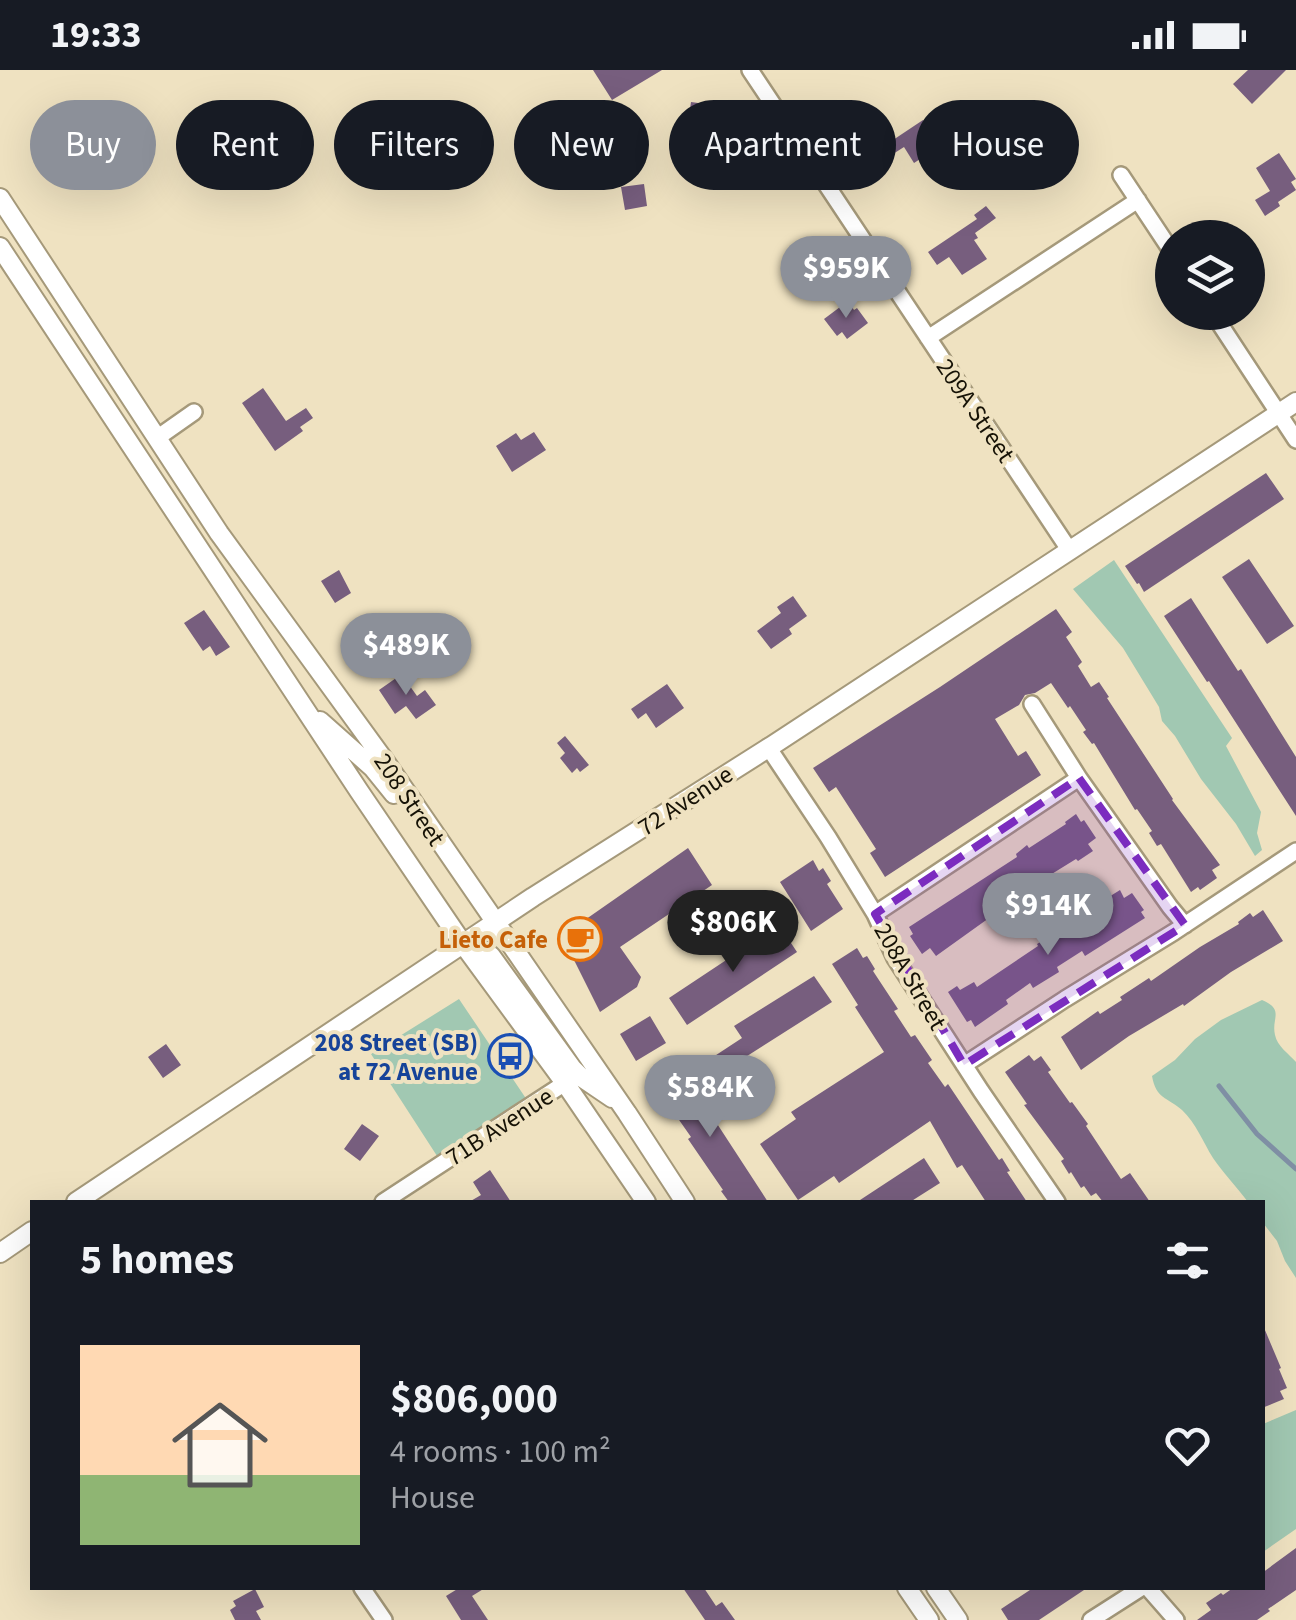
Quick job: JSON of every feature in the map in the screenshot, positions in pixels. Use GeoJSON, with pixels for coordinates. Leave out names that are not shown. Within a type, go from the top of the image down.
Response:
{"type":"FeatureCollection","features":[{"type":"Feature","properties":{"kind":"main road","name":"208 Street"},"geometry":{"type":"LineString","coordinates":[[0,198],[220,533],[384,760],[683,1200]]}},
{"type":"Feature","properties":{"kind":"main road","name":"208 Street"},"geometry":{"type":"LineString","coordinates":[[0,248],[463,944],[645,1200]]}},
{"type":"Feature","properties":{"kind":"main road","name":"72 Avenue"},"geometry":{"type":"LineString","coordinates":[[79,1200],[496,922],[1296,402]]}},
{"type":"Feature","properties":{"kind":"main road"},"geometry":{"type":"LineString","coordinates":[[302,706],[350,746],[388,786],[460,893],[496,922]]}},
{"type":"Feature","properties":{"kind":"main road"},"geometry":{"type":"LineString","coordinates":[[463,944],[480,948],[491,956],[572,1068],[627,1113]]}},
{"type":"Feature","properties":{"kind":"main road"},"geometry":{"type":"LineString","coordinates":[[0,1253],[30,1233]]}},
{"type":"Feature","properties":{"kind":"main road"},"geometry":{"type":"LineString","coordinates":[[908,1590],[928,1620]]}},
{"type":"Feature","properties":{"kind":"main road"},"geometry":{"type":"LineString","coordinates":[[937,1590],[958,1620]]}},
{"type":"Feature","properties":{"kind":"street","name":"209A Street"},"geometry":{"type":"LineString","coordinates":[[750,70],[1070,550]]}},
{"type":"Feature","properties":{"kind":"street"},"geometry":{"type":"LineString","coordinates":[[1121,175],[1155,226]]}},
{"type":"Feature","properties":{"kind":"street"},"geometry":{"type":"LineString","coordinates":[[928,338],[1138,200]]}},
{"type":"Feature","properties":{"kind":"street"},"geometry":{"type":"LineString","coordinates":[[1224,330],[1296,440]]}},
{"type":"Feature","properties":{"kind":"street"},"geometry":{"type":"LineString","coordinates":[[156,438],[194,412]]}},
{"type":"Feature","properties":{"kind":"street"},"geometry":{"type":"LineString","coordinates":[[1032,704],[1186,925]]}},
{"type":"Feature","properties":{"kind":"street","name":"208A Street"},"geometry":{"type":"LineString","coordinates":[[768,747],[875,914],[896,958],[1056,1200]]}},
{"type":"Feature","properties":{"kind":"street"},"geometry":{"type":"LineString","coordinates":[[875,914],[1080,778]]}},
{"type":"Feature","properties":{"kind":"street"},"geometry":{"type":"LineString","coordinates":[[964,1065],[1186,925],[1296,850]]}},
{"type":"Feature","properties":{"kind":"street","name":"71B Avenue"},"geometry":{"type":"LineString","coordinates":[[386,1200],[565,1084]]}},
{"type":"Feature","properties":{"kind":"street"},"geometry":{"type":"LineString","coordinates":[[363,1590],[384,1620]]}},
{"type":"Feature","properties":{"kind":"street"},"geometry":{"type":"LineString","coordinates":[[1091,1620],[1141,1590]]}},
{"type":"Feature","properties":{"kind":"street"},"geometry":{"type":"LineString","coordinates":[[1146,1590],[1176,1620]]}},
{"type":"Feature","properties":{"kind":"highlighted area"},"geometry":{"type":"Polygon","coordinates":[[[1079,778],[1185,925],[964,1065],[875,914],[1079,778]]]}},
{"type":"Feature","properties":{"kind":"green space"},"geometry":{"type":"Polygon","coordinates":[[[1114,560],[1232,738],[1226,746],[1261,812],[1257,833],[1262,850],[1255,856],[1162,721],[1159,707],[1123,648],[1073,589],[1114,560]]]}},
{"type":"Feature","properties":{"kind":"green space"},"geometry":{"type":"Polygon","coordinates":[[[459,999],[527,1100],[439,1159],[371,1054],[459,999]]]}},
{"type":"Feature","properties":{"kind":"green space"},"geometry":{"type":"Polygon","coordinates":[[[1262,1000],[1275,1011],[1278,1043],[1296,1062],[1296,1278],[1265,1226],[1265,1200],[1246,1200],[1217,1164],[1187,1115],[1159,1093],[1154,1084],[1152,1076],[1221,1020],[1262,1000]]]}},
{"type":"Feature","properties":{"kind":"green space"},"geometry":{"type":"Polygon","coordinates":[[[1296,1410],[1296,1529],[1265,1551],[1265,1423],[1296,1410]]]}},
{"type":"Feature","properties":{"kind":"building"},"geometry":{"type":"Polygon","coordinates":[[[593,70],[662,70],[612,100],[593,70]]]}},
{"type":"Feature","properties":{"kind":"building"},"geometry":{"type":"Polygon","coordinates":[[[1248,70],[1286,70],[1252,104],[1233,84],[1248,70]]]}},
{"type":"Feature","properties":{"kind":"building"},"geometry":{"type":"Polygon","coordinates":[[[916,125],[916,162],[904,147],[896,152],[896,138],[916,125]]]}},
{"type":"Feature","properties":{"kind":"building"},"geometry":{"type":"Polygon","coordinates":[[[1279,153],[1296,179],[1291,182],[1296,190],[1265,216],[1255,200],[1270,191],[1256,168],[1279,153]]]}},
{"type":"Feature","properties":{"kind":"building"},"geometry":{"type":"Polygon","coordinates":[[[622,190],[645,190],[647,206],[625,210],[622,190]]]}},
{"type":"Feature","properties":{"kind":"building"},"geometry":{"type":"Polygon","coordinates":[[[986,206],[996,218],[975,233],[978,238],[974,240],[987,259],[962,275],[949,257],[937,265],[928,252],[977,219],[974,215],[986,206]]]}},
{"type":"Feature","properties":{"kind":"building"},"geometry":{"type":"Polygon","coordinates":[[[848,301],[868,323],[847,339],[842,332],[837,336],[824,319],[848,301]]]}},
{"type":"Feature","properties":{"kind":"building"},"geometry":{"type":"Polygon","coordinates":[[[263,388],[286,421],[306,408],[313,418],[300,427],[303,431],[275,451],[242,403],[263,388]]]}},
{"type":"Feature","properties":{"kind":"building"},"geometry":{"type":"Polygon","coordinates":[[[534,432],[546,450],[512,472],[496,446],[516,433],[521,440],[534,432]]]}},
{"type":"Feature","properties":{"kind":"building"},"geometry":{"type":"Polygon","coordinates":[[[1266,473],[1284,499],[1144,592],[1125,566],[1266,473]]]}},
{"type":"Feature","properties":{"kind":"building"},"geometry":{"type":"Polygon","coordinates":[[[1249,559],[1294,626],[1267,644],[1222,577],[1249,559]]]}},
{"type":"Feature","properties":{"kind":"building"},"geometry":{"type":"Polygon","coordinates":[[[339,570],[351,593],[335,603],[321,581],[339,570]]]}},
{"type":"Feature","properties":{"kind":"building"},"geometry":{"type":"Polygon","coordinates":[[[793,596],[807,616],[789,629],[792,634],[771,649],[757,631],[781,613],[777,607],[793,596]]]}},
{"type":"Feature","properties":{"kind":"building"},"geometry":{"type":"Polygon","coordinates":[[[1191,598],[1296,757],[1296,816],[1164,616],[1191,598]]]}},
{"type":"Feature","properties":{"kind":"building"},"geometry":{"type":"Polygon","coordinates":[[[1056,609],[1072,632],[1066,637],[1082,662],[1078,666],[1091,687],[1099,682],[1172,800],[1220,865],[1212,870],[1217,878],[1191,892],[1051,683],[1025,695],[1019,705],[995,719],[1018,756],[1026,751],[1041,775],[885,877],[870,853],[876,849],[836,787],[829,792],[813,768],[1056,609]]]}},
{"type":"Feature","properties":{"kind":"building"},"geometry":{"type":"Polygon","coordinates":[[[204,610],[230,647],[216,656],[210,646],[203,651],[184,623],[204,610]]]}},
{"type":"Feature","properties":{"kind":"building"},"geometry":{"type":"Polygon","coordinates":[[[399,676],[417,696],[425,690],[436,705],[416,719],[406,706],[395,714],[379,690],[399,676]]]}},
{"type":"Feature","properties":{"kind":"building"},"geometry":{"type":"Polygon","coordinates":[[[667,684],[684,708],[656,728],[646,713],[638,719],[631,709],[667,684]]]}},
{"type":"Feature","properties":{"kind":"building"},"geometry":{"type":"Polygon","coordinates":[[[565,736],[589,765],[580,772],[577,768],[572,773],[560,758],[565,753],[557,743],[565,736]]]}},
{"type":"Feature","properties":{"kind":"building"},"geometry":{"type":"Polygon","coordinates":[[[1076,814],[1096,838],[1088,844],[1093,851],[1042,880],[936,956],[930,948],[922,954],[910,936],[913,934],[909,927],[1076,814]]]}},
{"type":"Feature","properties":{"kind":"building"},"geometry":{"type":"Polygon","coordinates":[[[688,848],[712,885],[620,947],[641,977],[637,987],[600,1012],[567,946],[569,931],[688,848]]]}},
{"type":"Feature","properties":{"kind":"building"},"geometry":{"type":"Polygon","coordinates":[[[813,860],[831,881],[827,884],[843,909],[811,931],[780,882],[813,860]]]}},
{"type":"Feature","properties":{"kind":"building"},"geometry":{"type":"Polygon","coordinates":[[[1120,890],[1124,898],[1132,893],[1145,918],[1085,956],[1082,951],[1033,988],[1030,983],[975,1027],[971,1020],[967,1022],[948,992],[974,982],[977,987],[1037,944],[1052,935],[1054,938],[1107,905],[1104,900],[1120,890]]]}},
{"type":"Feature","properties":{"kind":"building"},"geometry":{"type":"Polygon","coordinates":[[[1263,910],[1283,941],[1081,1070],[1061,1037],[1239,924],[1250,913],[1253,917],[1263,910]]]}},
{"type":"Feature","properties":{"kind":"building"},"geometry":{"type":"Polygon","coordinates":[[[779,925],[797,952],[687,1025],[669,998],[779,925]]]}},
{"type":"Feature","properties":{"kind":"building"},"geometry":{"type":"Polygon","coordinates":[[[857,948],[863,958],[867,956],[898,1009],[894,1011],[932,1060],[928,1063],[945,1087],[948,1084],[999,1160],[1002,1158],[1026,1200],[985,1200],[962,1165],[957,1168],[930,1121],[839,1183],[834,1176],[798,1200],[760,1144],[796,1119],[791,1112],[884,1052],[832,964],[857,948]]]}},
{"type":"Feature","properties":{"kind":"building"},"geometry":{"type":"Polygon","coordinates":[[[814,976],[832,1002],[744,1058],[769,1095],[742,1113],[707,1061],[742,1038],[734,1026],[814,976]]]}},
{"type":"Feature","properties":{"kind":"building"},"geometry":{"type":"Polygon","coordinates":[[[650,1016],[666,1043],[636,1061],[620,1034],[650,1016]]]}},
{"type":"Feature","properties":{"kind":"building"},"geometry":{"type":"Polygon","coordinates":[[[166,1044],[181,1065],[163,1078],[148,1057],[166,1044]]]}},
{"type":"Feature","properties":{"kind":"building"},"geometry":{"type":"Polygon","coordinates":[[[1029,1055],[1034,1061],[1041,1056],[1121,1179],[1130,1173],[1149,1200],[1101,1200],[1096,1193],[1091,1196],[1084,1186],[1081,1188],[1005,1072],[1029,1055]]]}},
{"type":"Feature","properties":{"kind":"building"},"geometry":{"type":"Polygon","coordinates":[[[683,1069],[767,1200],[728,1200],[656,1087],[683,1069]]]}},
{"type":"Feature","properties":{"kind":"building"},"geometry":{"type":"Polygon","coordinates":[[[362,1124],[379,1136],[360,1161],[344,1149],[362,1124]]]}},
{"type":"Feature","properties":{"kind":"building"},"geometry":{"type":"Polygon","coordinates":[[[924,1158],[940,1183],[913,1200],[860,1200],[924,1158]]]}},
{"type":"Feature","properties":{"kind":"building"},"geometry":{"type":"Polygon","coordinates":[[[490,1170],[510,1200],[472,1200],[481,1195],[473,1182],[490,1170]]]}},
{"type":"Feature","properties":{"kind":"building"},"geometry":{"type":"Polygon","coordinates":[[[1265,1330],[1287,1388],[1280,1391],[1284,1399],[1265,1407],[1265,1330]]]}},
{"type":"Feature","properties":{"kind":"building"},"geometry":{"type":"Polygon","coordinates":[[[1296,1548],[1296,1590],[1270,1611],[1257,1620],[1197,1620],[1211,1610],[1206,1603],[1221,1593],[1265,1590],[1265,1571],[1296,1548]]]}},
{"type":"Feature","properties":{"kind":"building"},"geometry":{"type":"Polygon","coordinates":[[[256,1590],[264,1607],[256,1611],[261,1620],[235,1620],[230,1610],[236,1606],[233,1601],[256,1590]]]}},
{"type":"Feature","properties":{"kind":"building"},"geometry":{"type":"Polygon","coordinates":[[[456,1590],[482,1590],[472,1596],[488,1620],[461,1620],[446,1596],[456,1590]]]}},
{"type":"Feature","properties":{"kind":"building"},"geometry":{"type":"Polygon","coordinates":[[[684,1590],[705,1590],[716,1606],[722,1602],[735,1620],[705,1620],[684,1590]]]}},
{"type":"Feature","properties":{"kind":"building"},"geometry":{"type":"Polygon","coordinates":[[[1030,1590],[1084,1590],[1039,1620],[1008,1620],[1001,1609],[1030,1590]]]}},
{"type":"Feature","properties":{"kind":"waterway"},"geometry":{"type":"LineString","coordinates":[[1219,1086],[1257,1134],[1296,1169]]}},
{"type":"Feature","properties":{"kind":"place","name":"Lieto Cafe"},"geometry":{"type":"Point","coordinates":[580,939]}},
{"type":"Feature","properties":{"kind":"place","name":"208 Street (SB) at 72 Avenue"},"geometry":{"type":"Point","coordinates":[510,1056]}}]}
